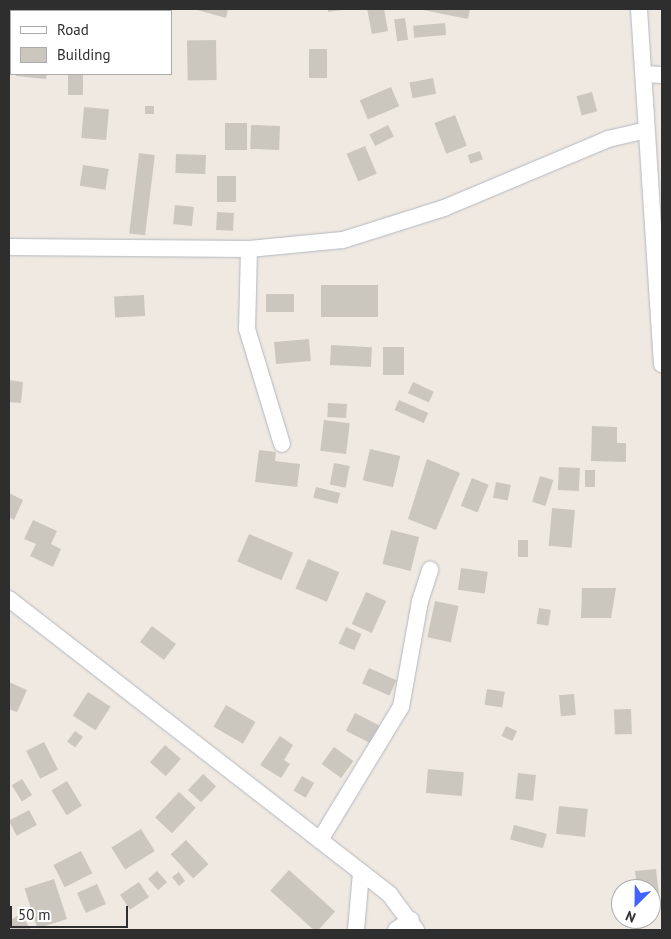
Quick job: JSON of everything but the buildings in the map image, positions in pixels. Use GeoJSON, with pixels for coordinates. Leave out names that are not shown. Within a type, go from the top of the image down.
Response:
{"type":"FeatureCollection","features":[{"type":"Feature","properties":{"kind":"street"},"geometry":{"type":"LineString","coordinates":[[639,9],[662,364]]}},
{"type":"Feature","properties":{"kind":"street"},"geometry":{"type":"LineString","coordinates":[[644,74],[662,75]]}},
{"type":"Feature","properties":{"kind":"street"},"geometry":{"type":"LineString","coordinates":[[9,247],[249,249],[343,240],[444,208],[608,139],[646,130]]}},
{"type":"Feature","properties":{"kind":"street"},"geometry":{"type":"LineString","coordinates":[[249,249],[247,329],[282,444]]}},
{"type":"Feature","properties":{"kind":"street"},"geometry":{"type":"LineString","coordinates":[[320,840],[401,708],[420,601],[430,570]]}},
{"type":"Feature","properties":{"kind":"street"},"geometry":{"type":"LineString","coordinates":[[9,599],[390,895],[414,925],[396,930]]}},
{"type":"Feature","properties":{"kind":"street"},"geometry":{"type":"LineString","coordinates":[[356,930],[360,872]]}}]}
